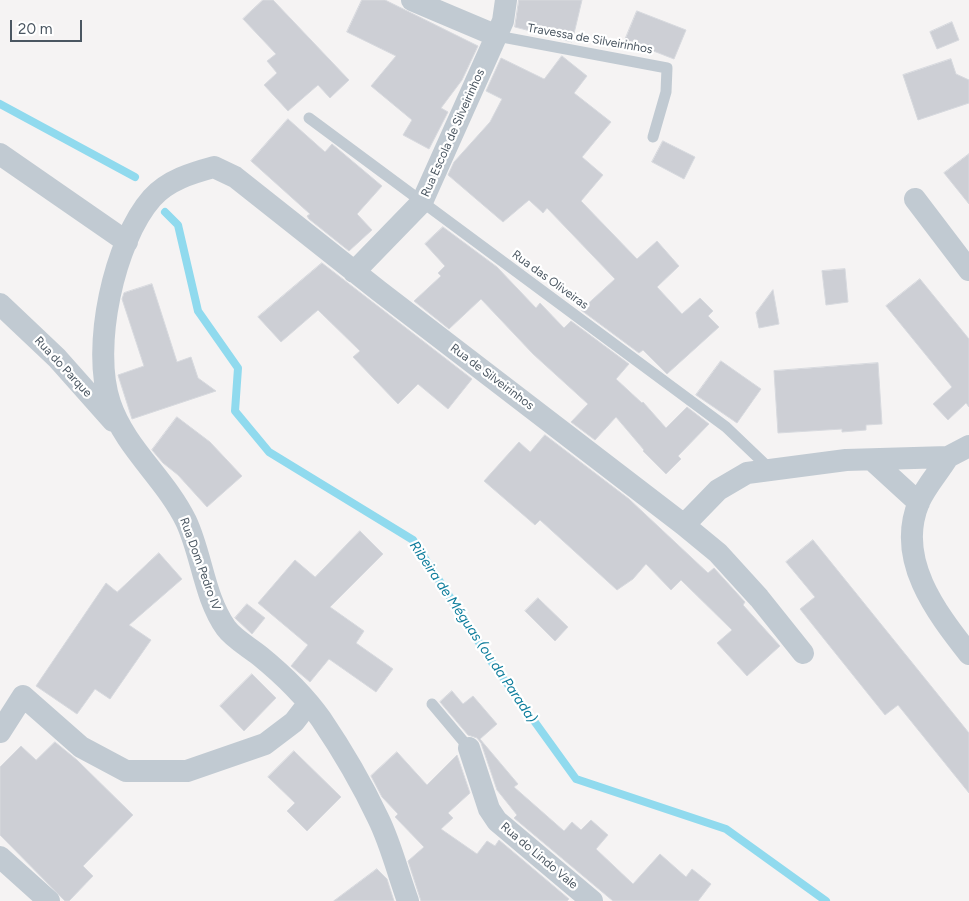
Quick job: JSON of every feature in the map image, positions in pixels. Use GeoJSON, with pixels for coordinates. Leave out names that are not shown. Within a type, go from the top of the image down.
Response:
{"type":"FeatureCollection","features":[{"type":"Feature","properties":{"kind":"street"},"geometry":{"type":"LineString","coordinates":[[412,0],[497,36]]}},
{"type":"Feature","properties":{"kind":"street","name":"Rua Escola de Silveirinhos"},"geometry":{"type":"LineString","coordinates":[[354,272],[422,202],[497,36],[503,21],[506,0]]}},
{"type":"Feature","properties":{"kind":"street"},"geometry":{"type":"LineString","coordinates":[[0,154],[127,242]]}},
{"type":"Feature","properties":{"kind":"street","name":"Rua de Silveirinhos"},"geometry":{"type":"LineString","coordinates":[[153,197],[184,175],[214,167],[235,177],[354,272],[718,553],[803,653]]}},
{"type":"Feature","properties":{"kind":"street","name":"Rua Dom Pedro IV"},"geometry":{"type":"LineString","coordinates":[[153,197],[127,242],[112,282],[102,346],[109,402],[124,433],[175,500],[187,523],[216,610],[227,630],[286,678],[320,717],[359,782],[379,820],[408,901]]}},
{"type":"Feature","properties":{"kind":"street"},"geometry":{"type":"LineString","coordinates":[[915,199],[969,270]]}},
{"type":"Feature","properties":{"kind":"street","name":"Rua do Parque"},"geometry":{"type":"LineString","coordinates":[[0,304],[57,358],[124,433]]}},
{"type":"Feature","properties":{"kind":"street"},"geometry":{"type":"LineString","coordinates":[[684,525],[718,490],[747,473],[846,460],[948,457],[969,446]]}},
{"type":"Feature","properties":{"kind":"street"},"geometry":{"type":"LineString","coordinates":[[948,457],[919,503],[914,522],[913,557],[922,585],[938,615],[969,654]]}},
{"type":"Feature","properties":{"kind":"street"},"geometry":{"type":"LineString","coordinates":[[872,460],[919,503]]}},
{"type":"Feature","properties":{"kind":"street"},"geometry":{"type":"LineString","coordinates":[[0,732],[23,696],[81,747],[126,771],[187,771],[265,744],[294,722],[308,704]]}},
{"type":"Feature","properties":{"kind":"street","name":"Rua do Lindo Vale"},"geometry":{"type":"LineString","coordinates":[[469,748],[489,809],[497,821],[592,901]]}},
{"type":"Feature","properties":{"kind":"street"},"geometry":{"type":"LineString","coordinates":[[0,857],[49,901]]}},
{"type":"Feature","properties":{"kind":"lane","name":"Travessa de Silveirinhos"},"geometry":{"type":"LineString","coordinates":[[497,36],[667,68],[666,92],[653,137]]}},
{"type":"Feature","properties":{"kind":"lane","name":"Rua das Oliveiras"},"geometry":{"type":"LineString","coordinates":[[309,118],[726,427],[770,470]]}},
{"type":"Feature","properties":{"kind":"lane","name":"Rua do Lindo Vale"},"geometry":{"type":"LineString","coordinates":[[432,704],[469,748]]}},
{"type":"Feature","properties":{"kind":"building"},"geometry":{"type":"Polygon","coordinates":[[[263,0],[273,0],[349,80],[330,98],[318,85],[288,111],[264,85],[277,73],[267,61],[276,54],[243,19],[263,0]]]}},
{"type":"Feature","properties":{"kind":"building"},"geometry":{"type":"Polygon","coordinates":[[[362,0],[385,0],[478,46],[462,80],[441,108],[448,112],[429,149],[403,135],[412,120],[371,86],[396,56],[347,32],[362,0]]]}},
{"type":"Feature","properties":{"kind":"building"},"geometry":{"type":"Polygon","coordinates":[[[519,0],[582,0],[572,42],[515,27],[519,0]]]}},
{"type":"Feature","properties":{"kind":"building"},"geometry":{"type":"Polygon","coordinates":[[[637,11],[686,30],[674,59],[625,40],[637,11]]]}},
{"type":"Feature","properties":{"kind":"building"},"geometry":{"type":"Polygon","coordinates":[[[952,22],[959,40],[937,49],[930,32],[952,22]]]}},
{"type":"Feature","properties":{"kind":"building"},"geometry":{"type":"Polygon","coordinates":[[[562,56],[587,76],[574,93],[611,122],[582,157],[603,175],[581,201],[637,259],[657,241],[679,266],[657,287],[682,314],[700,298],[713,311],[708,316],[719,327],[667,374],[643,350],[639,353],[581,310],[615,279],[547,208],[543,213],[529,200],[503,222],[448,175],[454,162],[490,122],[502,99],[486,91],[501,58],[544,79],[562,56]]]}},
{"type":"Feature","properties":{"kind":"building"},"geometry":{"type":"Polygon","coordinates":[[[951,59],[956,74],[969,80],[969,103],[918,120],[903,75],[951,59]]]}},
{"type":"Feature","properties":{"kind":"building"},"geometry":{"type":"Polygon","coordinates":[[[288,119],[325,152],[332,144],[382,186],[357,214],[372,230],[349,251],[309,219],[307,216],[310,214],[251,161],[288,119]]]}},
{"type":"Feature","properties":{"kind":"building"},"geometry":{"type":"Polygon","coordinates":[[[663,141],[695,157],[684,179],[652,162],[663,141]]]}},
{"type":"Feature","properties":{"kind":"building"},"geometry":{"type":"Polygon","coordinates":[[[969,154],[969,204],[944,173],[969,154]]]}},
{"type":"Feature","properties":{"kind":"building"},"geometry":{"type":"Polygon","coordinates":[[[443,227],[497,267],[536,308],[540,303],[564,328],[571,321],[629,364],[616,379],[643,402],[666,428],[687,407],[709,424],[678,456],[681,459],[666,474],[643,451],[616,417],[595,440],[571,422],[588,404],[533,354],[481,299],[449,329],[414,301],[441,276],[438,273],[445,266],[425,244],[443,227]]]}},
{"type":"Feature","properties":{"kind":"building"},"geometry":{"type":"Polygon","coordinates":[[[322,263],[472,379],[448,409],[418,384],[398,404],[353,357],[360,351],[318,310],[281,342],[258,317],[322,263]]]}},
{"type":"Feature","properties":{"kind":"building"},"geometry":{"type":"Polygon","coordinates":[[[845,269],[848,302],[826,305],[822,271],[845,269]]]}},
{"type":"Feature","properties":{"kind":"building"},"geometry":{"type":"Polygon","coordinates":[[[920,279],[969,339],[969,407],[966,403],[948,420],[933,404],[952,387],[886,306],[920,279]]]}},
{"type":"Feature","properties":{"kind":"building"},"geometry":{"type":"Polygon","coordinates":[[[152,284],[177,362],[191,357],[198,378],[216,391],[132,419],[118,375],[144,366],[122,299],[124,293],[152,284]]]}},
{"type":"Feature","properties":{"kind":"building"},"geometry":{"type":"Polygon","coordinates":[[[773,290],[779,324],[759,328],[756,313],[773,290]]]}},
{"type":"Feature","properties":{"kind":"building"},"geometry":{"type":"Polygon","coordinates":[[[721,361],[761,389],[737,423],[696,395],[721,361]]]}},
{"type":"Feature","properties":{"kind":"building"},"geometry":{"type":"Polygon","coordinates":[[[878,363],[882,424],[866,425],[866,430],[842,432],[842,429],[778,433],[774,371],[878,363]]]}},
{"type":"Feature","properties":{"kind":"building"},"geometry":{"type":"Polygon","coordinates":[[[177,417],[210,442],[242,476],[207,507],[152,450],[177,417]]]}},
{"type":"Feature","properties":{"kind":"building"},"geometry":{"type":"Polygon","coordinates":[[[545,435],[629,499],[708,573],[714,568],[745,602],[743,605],[780,646],[747,676],[717,643],[732,630],[681,580],[671,590],[646,564],[633,579],[617,590],[540,520],[535,525],[484,481],[519,442],[530,452],[545,435]]]}},
{"type":"Feature","properties":{"kind":"building"},"geometry":{"type":"Polygon","coordinates":[[[360,531],[383,554],[330,607],[364,631],[356,643],[393,669],[376,692],[329,659],[310,682],[291,666],[308,645],[258,603],[295,560],[315,577],[360,531]]]}},
{"type":"Feature","properties":{"kind":"building"},"geometry":{"type":"Polygon","coordinates":[[[813,540],[969,733],[969,793],[898,705],[885,715],[800,609],[815,597],[786,562],[813,540]]]}},
{"type":"Feature","properties":{"kind":"building"},"geometry":{"type":"Polygon","coordinates":[[[159,553],[182,579],[129,625],[151,640],[110,699],[95,689],[77,714],[36,686],[106,583],[117,592],[159,553]]]}},
{"type":"Feature","properties":{"kind":"building"},"geometry":{"type":"Polygon","coordinates":[[[538,598],[568,627],[555,641],[525,611],[538,598]]]}},
{"type":"Feature","properties":{"kind":"building"},"geometry":{"type":"Polygon","coordinates":[[[247,604],[265,618],[252,634],[235,618],[247,604]]]}},
{"type":"Feature","properties":{"kind":"building"},"geometry":{"type":"Polygon","coordinates":[[[252,674],[276,698],[244,731],[220,706],[252,674]]]}},
{"type":"Feature","properties":{"kind":"building"},"geometry":{"type":"Polygon","coordinates":[[[452,691],[463,704],[473,696],[497,724],[480,739],[518,784],[514,787],[564,831],[572,822],[581,830],[591,820],[608,835],[596,849],[633,884],[660,854],[686,877],[692,869],[711,884],[698,901],[613,901],[514,818],[517,815],[497,790],[481,743],[477,738],[468,735],[440,702],[452,691]]]}},
{"type":"Feature","properties":{"kind":"building"},"geometry":{"type":"Polygon","coordinates":[[[55,742],[77,760],[133,815],[83,866],[93,876],[69,901],[65,901],[0,835],[0,767],[21,746],[36,760],[55,742]]]}},
{"type":"Feature","properties":{"kind":"building"},"geometry":{"type":"Polygon","coordinates":[[[294,751],[341,797],[307,831],[287,811],[295,803],[268,777],[294,751]]]}},
{"type":"Feature","properties":{"kind":"building"},"geometry":{"type":"Polygon","coordinates":[[[397,752],[427,785],[457,755],[470,793],[448,813],[453,818],[441,829],[477,854],[487,841],[495,846],[499,840],[569,899],[567,901],[421,901],[408,861],[424,847],[395,817],[398,814],[382,797],[371,776],[397,752]]]}},
{"type":"Feature","properties":{"kind":"building"},"geometry":{"type":"Polygon","coordinates":[[[377,869],[387,879],[394,901],[334,901],[377,869]]]}},
{"type":"Feature","properties":{"kind":"waterway","name":"Ribeira de Méguas (ou da Parada)"},"geometry":{"type":"LineString","coordinates":[[0,104],[135,177]]}},
{"type":"Feature","properties":{"kind":"waterway","name":"Ribeira de Méguas (ou da Parada)"},"geometry":{"type":"LineString","coordinates":[[165,212],[178,225],[198,311],[238,368],[235,411],[269,452],[413,540],[493,664],[576,779],[726,829],[826,901]]}}]}
